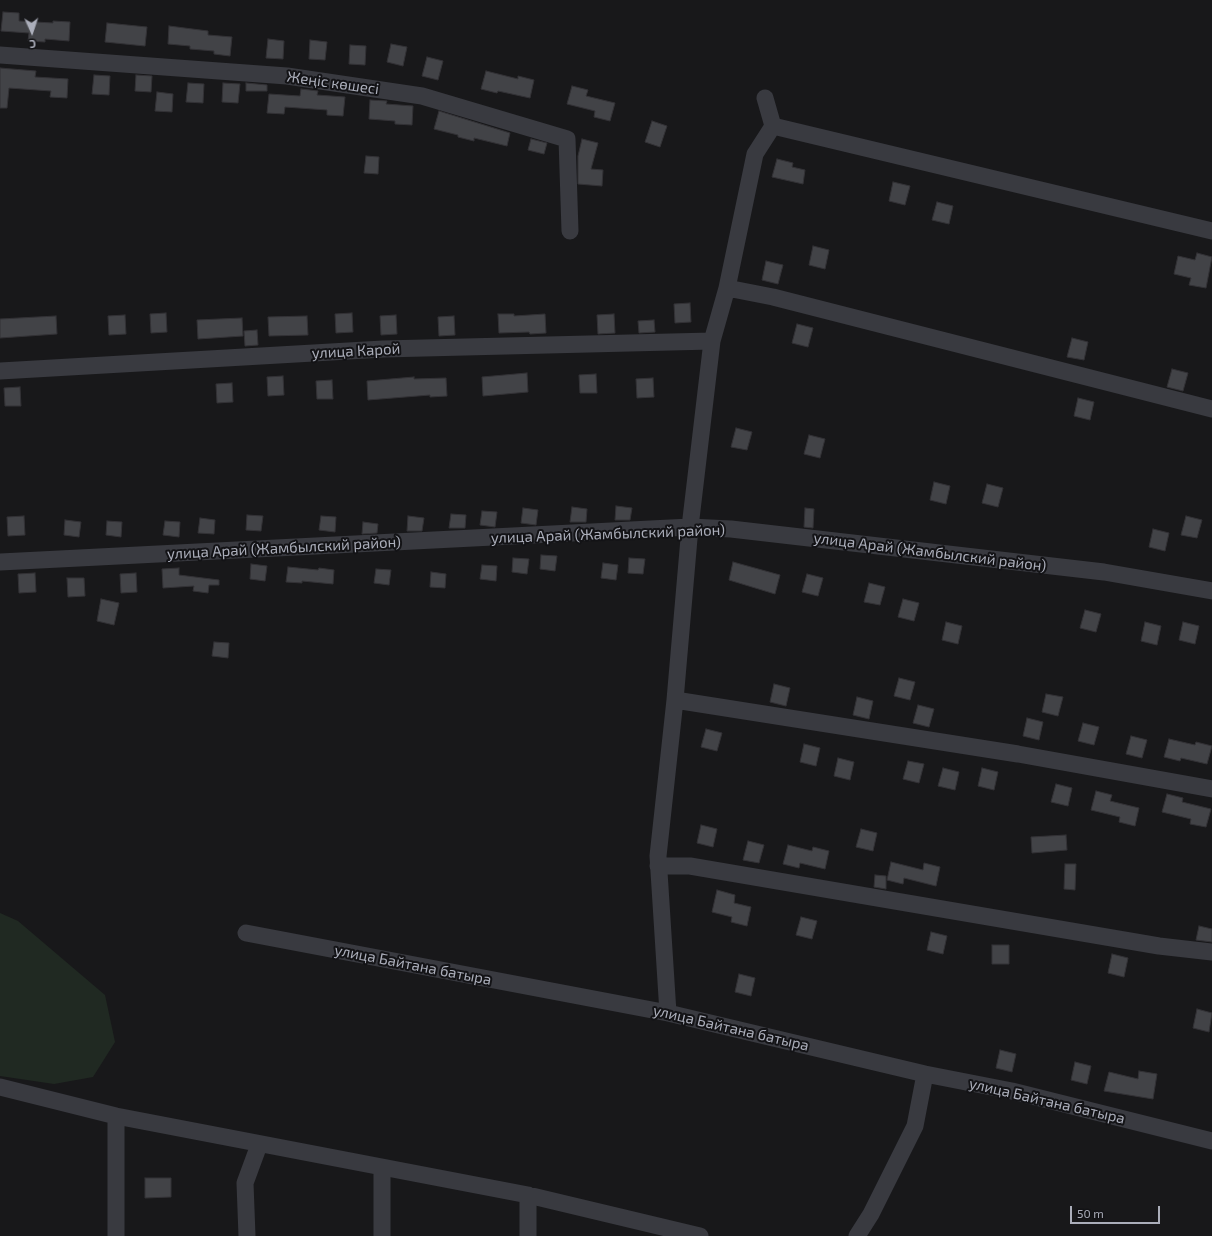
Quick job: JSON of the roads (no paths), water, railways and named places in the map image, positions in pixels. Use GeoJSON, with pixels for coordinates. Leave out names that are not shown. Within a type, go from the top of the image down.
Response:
{"type":"FeatureCollection","features":[{"type":"Feature","properties":{"kind":"street","name":"Жеңіс көшесі"},"geometry":{"type":"LineString","coordinates":[[0,55],[287,76],[422,96],[567,139],[570,231]]}},
{"type":"Feature","properties":{"kind":"street"},"geometry":{"type":"LineString","coordinates":[[668,1013],[658,856],[675,700],[690,528],[712,341],[727,288],[755,154],[773,126],[765,98]]}},
{"type":"Feature","properties":{"kind":"street"},"geometry":{"type":"LineString","coordinates":[[773,126],[1212,231]]}},
{"type":"Feature","properties":{"kind":"street"},"geometry":{"type":"LineString","coordinates":[[727,288],[781,299],[1212,409]]}},
{"type":"Feature","properties":{"kind":"street","name":"улица Карой"},"geometry":{"type":"LineString","coordinates":[[0,371],[383,349],[712,341]]}},
{"type":"Feature","properties":{"kind":"street","name":"улица Арай (Жамбылский район)"},"geometry":{"type":"LineString","coordinates":[[0,562],[690,528],[731,529],[1096,571],[1212,591]]}},
{"type":"Feature","properties":{"kind":"street"},"geometry":{"type":"LineString","coordinates":[[675,700],[1010,753],[1212,789]]}},
{"type":"Feature","properties":{"kind":"street"},"geometry":{"type":"LineString","coordinates":[[658,866],[690,866],[1159,946],[1212,952]]}},
{"type":"Feature","properties":{"kind":"street","name":"улица Байтана батыра"},"geometry":{"type":"LineString","coordinates":[[246,933],[668,1013],[924,1074],[1012,1091],[1212,1141]]}},
{"type":"Feature","properties":{"kind":"street"},"geometry":{"type":"LineString","coordinates":[[857,1236],[870,1214],[915,1126],[924,1074]]}},
{"type":"Feature","properties":{"kind":"street"},"geometry":{"type":"LineString","coordinates":[[0,1087],[116,1116],[230,1137],[259,1145],[528,1196],[700,1236]]}},
{"type":"Feature","properties":{"kind":"street"},"geometry":{"type":"LineString","coordinates":[[116,1116],[116,1236]]}},
{"type":"Feature","properties":{"kind":"street"},"geometry":{"type":"LineString","coordinates":[[247,1236],[245,1182],[259,1145]]}},
{"type":"Feature","properties":{"kind":"street"},"geometry":{"type":"LineString","coordinates":[[382,1168],[382,1236]]}},
{"type":"Feature","properties":{"kind":"street"},"geometry":{"type":"LineString","coordinates":[[528,1196],[528,1236]]}}]}
